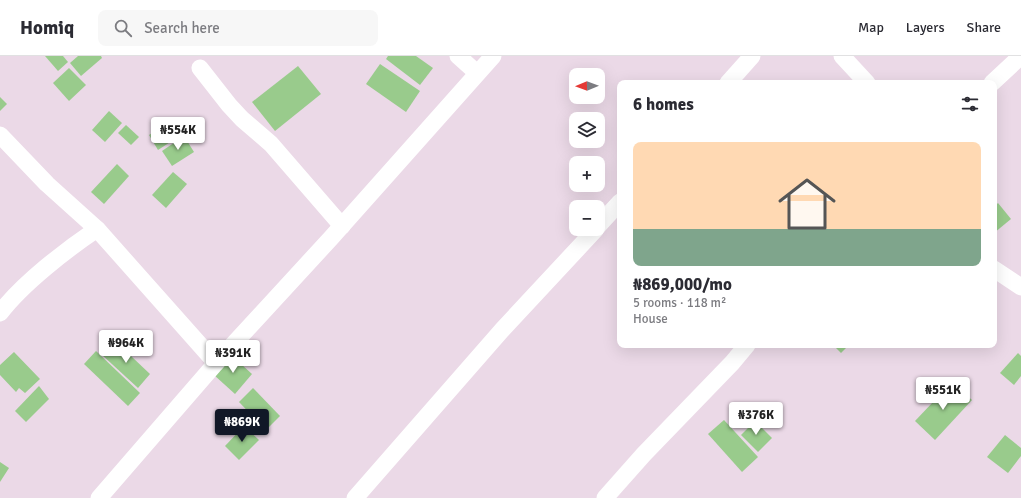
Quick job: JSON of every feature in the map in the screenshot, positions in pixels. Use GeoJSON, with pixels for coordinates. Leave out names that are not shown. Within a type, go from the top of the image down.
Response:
{"type":"FeatureCollection","features":[{"type":"Feature","properties":{"kind":"street"},"geometry":{"type":"LineString","coordinates":[[458,56],[477,73]]}},
{"type":"Feature","properties":{"kind":"street"},"geometry":{"type":"LineString","coordinates":[[99,498],[216,363],[342,226],[493,56]]}},
{"type":"Feature","properties":{"kind":"street"},"geometry":{"type":"LineString","coordinates":[[731,80],[752,56]]}},
{"type":"Feature","properties":{"kind":"street"},"geometry":{"type":"LineString","coordinates":[[842,56],[864,80]]}},
{"type":"Feature","properties":{"kind":"street"},"geometry":{"type":"LineString","coordinates":[[995,80],[1021,56]]}},
{"type":"Feature","properties":{"kind":"street"},"geometry":{"type":"LineString","coordinates":[[200,68],[229,105],[242,119],[271,144],[342,226]]}},
{"type":"Feature","properties":{"kind":"street"},"geometry":{"type":"LineString","coordinates":[[0,135],[47,184],[97,229],[216,363]]}},
{"type":"Feature","properties":{"kind":"street"},"geometry":{"type":"LineString","coordinates":[[605,218],[617,205]]}},
{"type":"Feature","properties":{"kind":"street"},"geometry":{"type":"LineString","coordinates":[[0,313],[7,304],[68,250],[97,229]]}},
{"type":"Feature","properties":{"kind":"street"},"geometry":{"type":"LineString","coordinates":[[355,498],[502,330],[589,236]]}},
{"type":"Feature","properties":{"kind":"street"},"geometry":{"type":"LineString","coordinates":[[997,271],[1021,287]]}},
{"type":"Feature","properties":{"kind":"street"},"geometry":{"type":"LineString","coordinates":[[605,498],[644,454],[732,363],[744,348]]}},
{"type":"Feature","properties":{"kind":"building"},"geometry":{"type":"Polygon","coordinates":[[[45,56],[63,56],[68,62],[58,71],[45,56]]]}},
{"type":"Feature","properties":{"kind":"building"},"geometry":{"type":"Polygon","coordinates":[[[78,56],[101,56],[102,58],[81,76],[70,63],[78,56]]]}},
{"type":"Feature","properties":{"kind":"building"},"geometry":{"type":"Polygon","coordinates":[[[388,56],[416,56],[433,68],[420,85],[386,59],[388,56]]]}},
{"type":"Feature","properties":{"kind":"building"},"geometry":{"type":"Polygon","coordinates":[[[380,64],[420,91],[406,112],[366,84],[380,64]]]}},
{"type":"Feature","properties":{"kind":"building"},"geometry":{"type":"Polygon","coordinates":[[[298,66],[321,94],[275,131],[252,102],[298,66]]]}},
{"type":"Feature","properties":{"kind":"building"},"geometry":{"type":"Polygon","coordinates":[[[69,68],[86,85],[69,101],[53,83],[69,68]]]}},
{"type":"Feature","properties":{"kind":"building"},"geometry":{"type":"Polygon","coordinates":[[[0,97],[7,104],[0,111],[0,97]]]}},
{"type":"Feature","properties":{"kind":"building"},"geometry":{"type":"Polygon","coordinates":[[[109,111],[122,123],[105,142],[92,130],[109,111]]]}},
{"type":"Feature","properties":{"kind":"building"},"geometry":{"type":"Polygon","coordinates":[[[169,122],[178,137],[158,150],[149,135],[169,122]]]}},
{"type":"Feature","properties":{"kind":"building"},"geometry":{"type":"Polygon","coordinates":[[[126,125],[139,137],[131,145],[118,133],[126,125]]]}},
{"type":"Feature","properties":{"kind":"building"},"geometry":{"type":"Polygon","coordinates":[[[184,136],[194,152],[172,166],[162,151],[184,136]]]}},
{"type":"Feature","properties":{"kind":"building"},"geometry":{"type":"Polygon","coordinates":[[[117,164],[129,176],[104,204],[91,192],[117,164]]]}},
{"type":"Feature","properties":{"kind":"building"},"geometry":{"type":"Polygon","coordinates":[[[173,172],[187,184],[166,208],[152,195],[173,172]]]}},
{"type":"Feature","properties":{"kind":"building"},"geometry":{"type":"Polygon","coordinates":[[[998,203],[1011,219],[997,231],[998,203]]]}},
{"type":"Feature","properties":{"kind":"building"},"geometry":{"type":"Polygon","coordinates":[[[114,340],[150,374],[138,388],[101,354],[114,340]]]}},
{"type":"Feature","properties":{"kind":"building"},"geometry":{"type":"Polygon","coordinates":[[[836,348],[846,348],[841,353],[836,348]]]}},
{"type":"Feature","properties":{"kind":"building"},"geometry":{"type":"Polygon","coordinates":[[[96,351],[140,393],[128,406],[84,364],[96,351]]]}},
{"type":"Feature","properties":{"kind":"building"},"geometry":{"type":"Polygon","coordinates":[[[14,352],[40,379],[25,393],[19,388],[16,392],[0,375],[0,365],[14,352]]]}},
{"type":"Feature","properties":{"kind":"building"},"geometry":{"type":"Polygon","coordinates":[[[1018,353],[1021,356],[1021,376],[1014,385],[1000,373],[1018,353]]]}},
{"type":"Feature","properties":{"kind":"building"},"geometry":{"type":"Polygon","coordinates":[[[231,355],[252,374],[235,394],[214,375],[231,355]]]}},
{"type":"Feature","properties":{"kind":"building"},"geometry":{"type":"Polygon","coordinates":[[[952,382],[972,400],[935,440],[915,421],[952,382]]]}},
{"type":"Feature","properties":{"kind":"building"},"geometry":{"type":"Polygon","coordinates":[[[39,386],[49,399],[26,422],[15,411],[39,386]]]}},
{"type":"Feature","properties":{"kind":"building"},"geometry":{"type":"Polygon","coordinates":[[[253,388],[280,416],[266,430],[239,402],[253,388]]]}},
{"type":"Feature","properties":{"kind":"building"},"geometry":{"type":"Polygon","coordinates":[[[724,420],[758,457],[742,472],[708,434],[724,420]]]}},
{"type":"Feature","properties":{"kind":"building"},"geometry":{"type":"Polygon","coordinates":[[[755,421],[772,438],[758,452],[741,435],[755,421]]]}},
{"type":"Feature","properties":{"kind":"building"},"geometry":{"type":"Polygon","coordinates":[[[244,426],[259,440],[239,460],[225,446],[244,426]]]}},
{"type":"Feature","properties":{"kind":"building"},"geometry":{"type":"Polygon","coordinates":[[[1005,435],[1021,448],[1021,456],[1008,473],[987,457],[1005,435]]]}},
{"type":"Feature","properties":{"kind":"building"},"geometry":{"type":"Polygon","coordinates":[[[0,462],[9,468],[0,482],[0,462]]]}}]}
